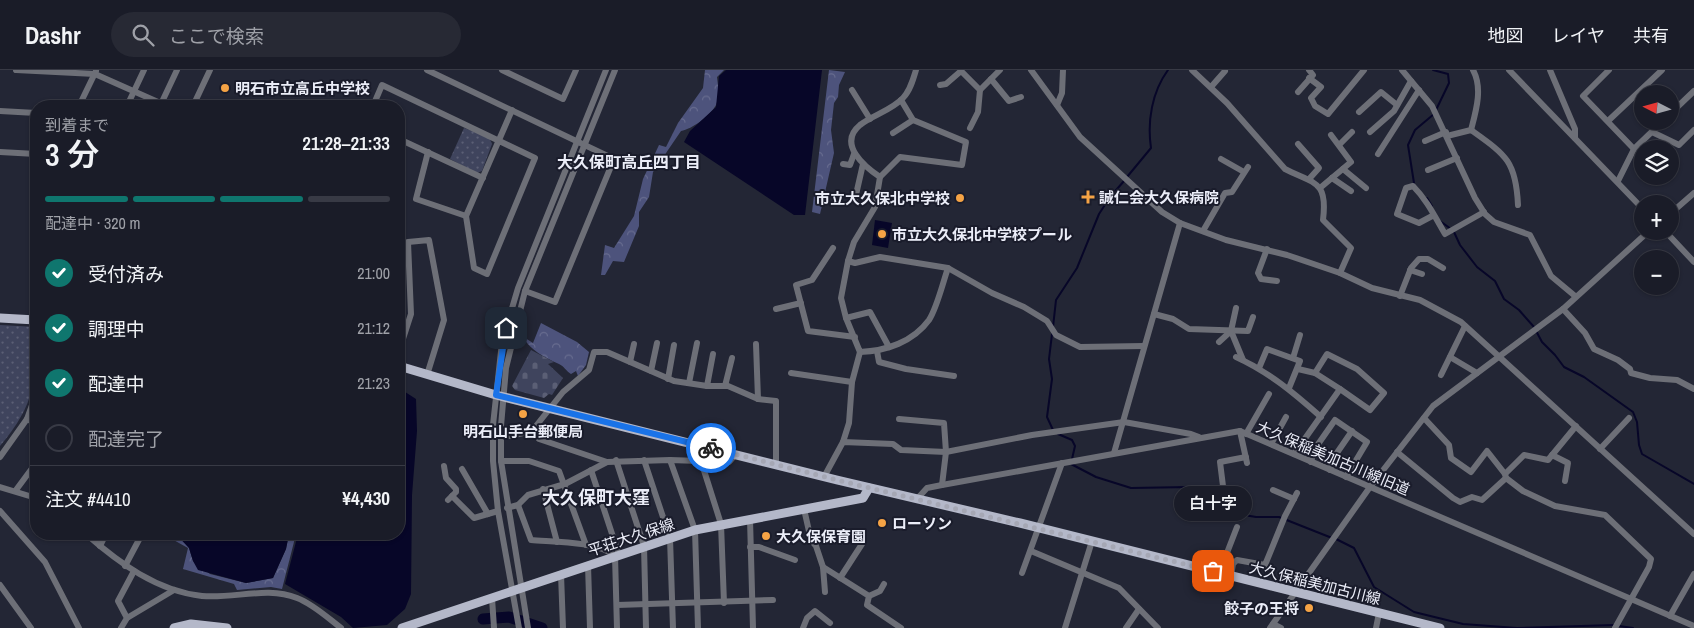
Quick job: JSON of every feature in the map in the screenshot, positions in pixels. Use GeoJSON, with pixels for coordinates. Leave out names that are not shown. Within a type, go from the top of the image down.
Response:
{"type":"FeatureCollection","features":[{"type":"Feature","properties":{"kind":"main road"},"geometry":{"type":"LineString","coordinates":[[0,318],[30,320]]}},
{"type":"Feature","properties":{"kind":"main road","name":"大久保稲美加古川線"},"geometry":{"type":"LineString","coordinates":[[405,368],[500,396],[1440,628]]}},
{"type":"Feature","properties":{"kind":"main road","name":"平荘大久保線"},"geometry":{"type":"LineString","coordinates":[[402,628],[695,530],[863,498],[869,488]]}},
{"type":"Feature","properties":{"kind":"main road"},"geometry":{"type":"LineString","coordinates":[[174,628],[191,624],[227,628]]}},
{"type":"Feature","properties":{"kind":"street"},"geometry":{"type":"LineString","coordinates":[[16,70],[96,72],[153,100]]}},
{"type":"Feature","properties":{"kind":"street"},"geometry":{"type":"LineString","coordinates":[[130,100],[144,70]]}},
{"type":"Feature","properties":{"kind":"street"},"geometry":{"type":"LineString","coordinates":[[166,100],[177,70]]}},
{"type":"Feature","properties":{"kind":"street"},"geometry":{"type":"LineString","coordinates":[[196,100],[210,70]]}},
{"type":"Feature","properties":{"kind":"street"},"geometry":{"type":"LineString","coordinates":[[427,70],[614,159],[555,302],[525,291]]}},
{"type":"Feature","properties":{"kind":"street"},"geometry":{"type":"LineString","coordinates":[[502,70],[563,99],[576,70]]}},
{"type":"Feature","properties":{"kind":"street"},"geometry":{"type":"LineString","coordinates":[[519,628],[517,589],[501,461],[500,396],[502,342],[509,313],[606,70]]}},
{"type":"Feature","properties":{"kind":"street"},"geometry":{"type":"LineString","coordinates":[[528,628],[498,511],[493,461],[493,425],[511,342],[525,291],[615,70]]}},
{"type":"Feature","properties":{"kind":"street"},"geometry":{"type":"LineString","coordinates":[[880,177],[863,164],[854,154],[853,134],[859,126],[901,100],[907,93],[916,70]]}},
{"type":"Feature","properties":{"kind":"street"},"geometry":{"type":"LineString","coordinates":[[970,128],[978,112],[980,90],[1000,70]]}},
{"type":"Feature","properties":{"kind":"street"},"geometry":{"type":"LineString","coordinates":[[1031,70],[1080,137],[1162,212],[1180,223],[1226,240],[1267,249],[1340,273],[1372,288],[1420,300],[1439,308],[1465,326],[1499,356],[1694,534]]}},
{"type":"Feature","properties":{"kind":"street"},"geometry":{"type":"LineString","coordinates":[[1056,105],[1062,93],[1063,70]]}},
{"type":"Feature","properties":{"kind":"street"},"geometry":{"type":"LineString","coordinates":[[1192,70],[1201,73],[1211,87],[1285,169],[1310,178],[1320,188],[1326,200],[1323,220],[1351,248],[1340,273]]}},
{"type":"Feature","properties":{"kind":"street"},"geometry":{"type":"LineString","coordinates":[[1298,92],[1312,73],[1321,87],[1310,98],[1315,106],[1328,114],[1364,70]]}},
{"type":"Feature","properties":{"kind":"street"},"geometry":{"type":"LineString","coordinates":[[1402,70],[1432,106],[1484,212],[1494,222],[1530,235],[1551,276],[1575,296]]}},
{"type":"Feature","properties":{"kind":"street"},"geometry":{"type":"LineString","coordinates":[[1471,130],[1478,106],[1477,78],[1473,70]]}},
{"type":"Feature","properties":{"kind":"street"},"geometry":{"type":"LineString","coordinates":[[1509,70],[1634,199]]}},
{"type":"Feature","properties":{"kind":"street"},"geometry":{"type":"LineString","coordinates":[[1550,70],[1575,129],[1575,138]]}},
{"type":"Feature","properties":{"kind":"street"},"geometry":{"type":"LineString","coordinates":[[1609,70],[1583,96],[1634,149],[1618,182]]}},
{"type":"Feature","properties":{"kind":"street"},"geometry":{"type":"LineString","coordinates":[[1608,121],[1662,70]]}},
{"type":"Feature","properties":{"kind":"street"},"geometry":{"type":"LineString","coordinates":[[940,85],[946,84],[962,71],[980,90]]}},
{"type":"Feature","properties":{"kind":"street"},"geometry":{"type":"LineString","coordinates":[[1211,87],[1225,71]]}},
{"type":"Feature","properties":{"kind":"street"},"geometry":{"type":"LineString","coordinates":[[82,100],[96,72]]}},
{"type":"Feature","properties":{"kind":"street"},"geometry":{"type":"LineString","coordinates":[[991,79],[1009,101],[1021,97]]}},
{"type":"Feature","properties":{"kind":"street"},"geometry":{"type":"LineString","coordinates":[[1370,132],[1394,111],[1411,80]]}},
{"type":"Feature","properties":{"kind":"street"},"geometry":{"type":"LineString","coordinates":[[376,100],[382,85],[498,140],[536,158],[487,274],[474,268],[466,216],[498,140],[512,110]]}},
{"type":"Feature","properties":{"kind":"street"},"geometry":{"type":"LineString","coordinates":[[852,90],[870,119]]}},
{"type":"Feature","properties":{"kind":"street"},"geometry":{"type":"LineString","coordinates":[[1378,154],[1419,90]]}},
{"type":"Feature","properties":{"kind":"street"},"geometry":{"type":"LineString","coordinates":[[1679,105],[1694,91]]}},
{"type":"Feature","properties":{"kind":"street"},"geometry":{"type":"LineString","coordinates":[[1359,112],[1381,92],[1397,105]]}},
{"type":"Feature","properties":{"kind":"street"},"geometry":{"type":"LineString","coordinates":[[824,477],[843,442],[849,422],[852,382],[860,352],[846,318],[841,298],[848,261],[854,242],[875,207],[880,177],[900,158],[962,165],[966,142],[913,120],[901,100]]}},
{"type":"Feature","properties":{"kind":"street"},"geometry":{"type":"LineString","coordinates":[[0,111],[30,113]]}},
{"type":"Feature","properties":{"kind":"street"},"geometry":{"type":"LineString","coordinates":[[893,133],[913,120]]}},
{"type":"Feature","properties":{"kind":"street"},"geometry":{"type":"LineString","coordinates":[[1425,141],[1447,134],[1471,130],[1495,147],[1509,163],[1517,179],[1518,205]]}},
{"type":"Feature","properties":{"kind":"street"},"geometry":{"type":"LineString","coordinates":[[1644,140],[1652,132],[1679,145],[1694,130]]}},
{"type":"Feature","properties":{"kind":"street"},"geometry":{"type":"LineString","coordinates":[[1338,145],[1352,132]]}},
{"type":"Feature","properties":{"kind":"street"},"geometry":{"type":"LineString","coordinates":[[1320,188],[1351,162],[1332,135]]}},
{"type":"Feature","properties":{"kind":"street"},"geometry":{"type":"LineString","coordinates":[[405,142],[482,178]]}},
{"type":"Feature","properties":{"kind":"street"},"geometry":{"type":"LineString","coordinates":[[1298,144],[1319,168],[1310,178]]}},
{"type":"Feature","properties":{"kind":"street"},"geometry":{"type":"LineString","coordinates":[[0,152],[30,154]]}},
{"type":"Feature","properties":{"kind":"street"},"geometry":{"type":"LineString","coordinates":[[428,152],[416,199],[466,216]]}},
{"type":"Feature","properties":{"kind":"street"},"geometry":{"type":"LineString","coordinates":[[843,164],[850,165],[854,154]]}},
{"type":"Feature","properties":{"kind":"street"},"geometry":{"type":"LineString","coordinates":[[1428,170],[1457,158]]}},
{"type":"Feature","properties":{"kind":"street"},"geometry":{"type":"LineString","coordinates":[[1203,231],[1225,193],[1232,192],[1246,170],[1221,159]]}},
{"type":"Feature","properties":{"kind":"street"},"geometry":{"type":"LineString","coordinates":[[855,199],[863,164]]}},
{"type":"Feature","properties":{"kind":"street"},"geometry":{"type":"LineString","coordinates":[[1343,168],[1366,188]]}},
{"type":"Feature","properties":{"kind":"street"},"geometry":{"type":"LineString","coordinates":[[1332,178],[1350,191]]}},
{"type":"Feature","properties":{"kind":"street"},"geometry":{"type":"LineString","coordinates":[[1434,215],[1419,223],[1397,214],[1406,188],[1412,186],[1423,196],[1434,215],[1445,234],[1484,212]]}},
{"type":"Feature","properties":{"kind":"street"},"geometry":{"type":"LineString","coordinates":[[1679,206],[1694,193]]}},
{"type":"Feature","properties":{"kind":"street"},"geometry":{"type":"LineString","coordinates":[[1114,453],[1180,223]]}},
{"type":"Feature","properties":{"kind":"street"},"geometry":{"type":"LineString","coordinates":[[405,332],[411,314],[408,242],[429,240],[444,320],[427,375]]}},
{"type":"Feature","properties":{"kind":"street"},"geometry":{"type":"LineString","coordinates":[[1281,628],[1271,626],[1370,487],[1434,406],[1563,309],[1638,240]]}},
{"type":"Feature","properties":{"kind":"street"},"geometry":{"type":"LineString","coordinates":[[1673,240],[1694,262]]}},
{"type":"Feature","properties":{"kind":"street"},"geometry":{"type":"LineString","coordinates":[[833,248],[812,280],[796,285],[808,331],[855,338]]}},
{"type":"Feature","properties":{"kind":"street"},"geometry":{"type":"LineString","coordinates":[[1267,249],[1258,273],[1261,279],[1277,282]]}},
{"type":"Feature","properties":{"kind":"street"},"geometry":{"type":"LineString","coordinates":[[848,261],[855,262],[880,257],[948,268],[992,293],[1024,307],[1047,321],[1056,335],[1080,347],[1144,346]]}},
{"type":"Feature","properties":{"kind":"street"},"geometry":{"type":"LineString","coordinates":[[1400,296],[1410,270],[1419,259],[1428,259],[1443,268]]}},
{"type":"Feature","properties":{"kind":"street"},"geometry":{"type":"LineString","coordinates":[[860,352],[877,351],[906,341],[930,319],[948,268]]}},
{"type":"Feature","properties":{"kind":"street"},"geometry":{"type":"LineString","coordinates":[[1410,270],[1422,274]]}},
{"type":"Feature","properties":{"kind":"street"},"geometry":{"type":"LineString","coordinates":[[776,309],[801,303]]}},
{"type":"Feature","properties":{"kind":"street"},"geometry":{"type":"LineString","coordinates":[[1219,342],[1229,335],[1231,331],[1236,308]]}},
{"type":"Feature","properties":{"kind":"street"},"geometry":{"type":"LineString","coordinates":[[1563,309],[1584,333],[1594,349],[1618,360],[1630,369],[1631,373],[1650,378],[1677,380],[1694,389]]}},
{"type":"Feature","properties":{"kind":"street"},"geometry":{"type":"LineString","coordinates":[[846,318],[870,312],[889,347]]}},
{"type":"Feature","properties":{"kind":"street"},"geometry":{"type":"LineString","coordinates":[[1154,314],[1173,319],[1189,329],[1231,331],[1248,331],[1253,317]]}},
{"type":"Feature","properties":{"kind":"street"},"geometry":{"type":"LineString","coordinates":[[1441,375],[1465,326]]}},
{"type":"Feature","properties":{"kind":"street"},"geometry":{"type":"LineString","coordinates":[[1231,331],[1240,358],[1289,388],[1321,417]]}},
{"type":"Feature","properties":{"kind":"street"},"geometry":{"type":"LineString","coordinates":[[1293,358],[1300,335]]}},
{"type":"Feature","properties":{"kind":"street"},"geometry":{"type":"LineString","coordinates":[[650,371],[657,343]]}},
{"type":"Feature","properties":{"kind":"street"},"geometry":{"type":"LineString","coordinates":[[689,383],[697,343]]}},
{"type":"Feature","properties":{"kind":"street"},"geometry":{"type":"LineString","coordinates":[[630,362],[634,344]]}},
{"type":"Feature","properties":{"kind":"street"},"geometry":{"type":"LineString","coordinates":[[756,344],[758,399]]}},
{"type":"Feature","properties":{"kind":"street"},"geometry":{"type":"LineString","coordinates":[[668,379],[674,345]]}},
{"type":"Feature","properties":{"kind":"street"},"geometry":{"type":"LineString","coordinates":[[1259,368],[1267,349],[1300,361],[1289,388]]}},
{"type":"Feature","properties":{"kind":"street"},"geometry":{"type":"LineString","coordinates":[[877,351],[879,362],[906,369],[954,376]]}},
{"type":"Feature","properties":{"kind":"street"},"geometry":{"type":"LineString","coordinates":[[510,436],[532,430],[552,408],[563,392],[589,370],[594,352],[606,352],[668,379],[707,386],[725,386],[758,399],[776,401],[776,464]]}},
{"type":"Feature","properties":{"kind":"street"},"geometry":{"type":"LineString","coordinates":[[707,386],[713,354]]}},
{"type":"Feature","properties":{"kind":"street"},"geometry":{"type":"LineString","coordinates":[[1298,369],[1314,373],[1370,410],[1384,393],[1357,369],[1327,354],[1314,373]]}},
{"type":"Feature","properties":{"kind":"street"},"geometry":{"type":"LineString","coordinates":[[1450,357],[1477,373]]}},
{"type":"Feature","properties":{"kind":"street"},"geometry":{"type":"LineString","coordinates":[[725,386],[732,358]]}},
{"type":"Feature","properties":{"kind":"street"},"geometry":{"type":"LineString","coordinates":[[791,373],[852,382]]}},
{"type":"Feature","properties":{"kind":"street"},"geometry":{"type":"LineString","coordinates":[[1294,454],[1340,389]]}},
{"type":"Feature","properties":{"kind":"street"},"geometry":{"type":"LineString","coordinates":[[1223,486],[1220,462],[1246,460],[1243,432],[1269,394]]}},
{"type":"Feature","properties":{"kind":"street"},"geometry":{"type":"LineString","coordinates":[[0,456],[27,419],[30,411]]}},
{"type":"Feature","properties":{"kind":"street"},"geometry":{"type":"LineString","coordinates":[[1271,444],[1286,417]]}},
{"type":"Feature","properties":{"kind":"street"},"geometry":{"type":"LineString","coordinates":[[1424,418],[1449,445],[1451,458],[1471,472],[1487,451],[1505,476],[1523,491],[1555,506],[1605,515],[1650,556],[1652,562],[1615,628]]}},
{"type":"Feature","properties":{"kind":"street"},"geometry":{"type":"LineString","coordinates":[[1600,449],[1629,418]]}},
{"type":"Feature","properties":{"kind":"street"},"geometry":{"type":"LineString","coordinates":[[899,419],[944,423],[946,452],[942,484]]}},
{"type":"Feature","properties":{"kind":"street"},"geometry":{"type":"LineString","coordinates":[[1311,462],[1314,450],[1335,420],[1368,442],[1346,477]]}},
{"type":"Feature","properties":{"kind":"street"},"geometry":{"type":"LineString","coordinates":[[843,442],[892,444],[901,450],[946,452],[1032,435],[1124,422],[1191,434],[1199,438]]}},
{"type":"Feature","properties":{"kind":"street"},"geometry":{"type":"LineString","coordinates":[[1397,452],[1460,502],[1472,497],[1482,500],[1524,455],[1548,460],[1576,426]]}},
{"type":"Feature","properties":{"kind":"street"},"geometry":{"type":"LineString","coordinates":[[532,430],[539,439],[607,462]]}},
{"type":"Feature","properties":{"kind":"street"},"geometry":{"type":"LineString","coordinates":[[1330,470],[1332,460],[1352,431]]}},
{"type":"Feature","properties":{"kind":"street","name":"大久保稲美加古川線旧道"},"geometry":{"type":"LineString","coordinates":[[917,498],[927,488],[942,484],[1199,438],[1243,432],[1632,598],[1693,626]]}},
{"type":"Feature","properties":{"kind":"street"},"geometry":{"type":"LineString","coordinates":[[507,508],[518,505],[528,495],[565,484],[607,462],[616,460],[728,462],[736,454]]}},
{"type":"Feature","properties":{"kind":"street"},"geometry":{"type":"LineString","coordinates":[[1552,455],[1568,463],[1565,481]]}},
{"type":"Feature","properties":{"kind":"street"},"geometry":{"type":"LineString","coordinates":[[501,461],[528,460],[559,471],[586,545]]}},
{"type":"Feature","properties":{"kind":"street"},"geometry":{"type":"LineString","coordinates":[[616,460],[644,546],[646,628]]}},
{"type":"Feature","properties":{"kind":"street"},"geometry":{"type":"LineString","coordinates":[[644,460],[670,538],[673,628]]}},
{"type":"Feature","properties":{"kind":"street"},"geometry":{"type":"LineString","coordinates":[[670,460],[695,530],[698,628]]}},
{"type":"Feature","properties":{"kind":"street"},"geometry":{"type":"LineString","coordinates":[[701,461],[721,524],[724,603]]}},
{"type":"Feature","properties":{"kind":"street"},"geometry":{"type":"LineString","coordinates":[[1022,573],[1062,463]]}},
{"type":"Feature","properties":{"kind":"street"},"geometry":{"type":"LineString","coordinates":[[444,466],[446,478],[456,489],[450,498],[474,518],[478,519],[498,511]]}},
{"type":"Feature","properties":{"kind":"street"},"geometry":{"type":"LineString","coordinates":[[462,469],[488,514]]}},
{"type":"Feature","properties":{"kind":"street"},"geometry":{"type":"LineString","coordinates":[[591,470],[617,555],[617,628]]}},
{"type":"Feature","properties":{"kind":"street"},"geometry":{"type":"LineString","coordinates":[[16,490],[30,471]]}},
{"type":"Feature","properties":{"kind":"street"},"geometry":{"type":"LineString","coordinates":[[0,487],[16,490],[30,496]]}},
{"type":"Feature","properties":{"kind":"street"},"geometry":{"type":"LineString","coordinates":[[543,489],[557,542]]}},
{"type":"Feature","properties":{"kind":"street"},"geometry":{"type":"LineString","coordinates":[[1236,527],[1225,558],[1234,562],[1237,560],[1265,565],[1284,519],[1296,496],[1273,490]]}},
{"type":"Feature","properties":{"kind":"street"},"geometry":{"type":"LineString","coordinates":[[518,505],[531,540],[586,545],[617,555]]}},
{"type":"Feature","properties":{"kind":"street"},"geometry":{"type":"LineString","coordinates":[[804,509],[811,540],[816,546],[823,567],[825,592]]}},
{"type":"Feature","properties":{"kind":"street"},"geometry":{"type":"LineString","coordinates":[[1,516],[44,562],[79,628]]}},
{"type":"Feature","properties":{"kind":"street"},"geometry":{"type":"LineString","coordinates":[[750,519],[752,628]]}},
{"type":"Feature","properties":{"kind":"street"},"geometry":{"type":"LineString","coordinates":[[93,540],[125,566],[174,590],[218,596],[273,592],[297,598],[341,628]]}},
{"type":"Feature","properties":{"kind":"street"},"geometry":{"type":"LineString","coordinates":[[100,546],[103,540]]}},
{"type":"Feature","properties":{"kind":"street"},"geometry":{"type":"LineString","coordinates":[[125,566],[139,540]]}},
{"type":"Feature","properties":{"kind":"street"},"geometry":{"type":"LineString","coordinates":[[1064,628],[1092,541]]}},
{"type":"Feature","properties":{"kind":"street"},"geometry":{"type":"LineString","coordinates":[[840,578],[862,544]]}},
{"type":"Feature","properties":{"kind":"street"},"geometry":{"type":"LineString","coordinates":[[750,547],[759,547],[795,560]]}},
{"type":"Feature","properties":{"kind":"street"},"geometry":{"type":"LineString","coordinates":[[1031,551],[1119,588],[1132,599],[1158,628]]}},
{"type":"Feature","properties":{"kind":"street"},"geometry":{"type":"LineString","coordinates":[[1231,576],[1234,562]]}},
{"type":"Feature","properties":{"kind":"street"},"geometry":{"type":"LineString","coordinates":[[588,565],[590,628]]}},
{"type":"Feature","properties":{"kind":"street"},"geometry":{"type":"LineString","coordinates":[[823,567],[869,596]]}},
{"type":"Feature","properties":{"kind":"street"},"geometry":{"type":"LineString","coordinates":[[127,618],[118,601],[134,571]]}},
{"type":"Feature","properties":{"kind":"street"},"geometry":{"type":"LineString","coordinates":[[561,574],[563,628]]}},
{"type":"Feature","properties":{"kind":"street"},"geometry":{"type":"LineString","coordinates":[[1670,616],[1694,574]]}},
{"type":"Feature","properties":{"kind":"street"},"geometry":{"type":"LineString","coordinates":[[869,596],[880,591],[884,584]]}},
{"type":"Feature","properties":{"kind":"street"},"geometry":{"type":"LineString","coordinates":[[0,586],[31,628]]}},
{"type":"Feature","properties":{"kind":"street"},"geometry":{"type":"LineString","coordinates":[[122,628],[127,618],[174,590]]}},
{"type":"Feature","properties":{"kind":"street"},"geometry":{"type":"LineString","coordinates":[[869,596],[867,605],[901,628]]}},
{"type":"Feature","properties":{"kind":"street"},"geometry":{"type":"LineString","coordinates":[[492,598],[494,628]]}},
{"type":"Feature","properties":{"kind":"street"},"geometry":{"type":"LineString","coordinates":[[617,605],[697,604],[773,600]]}},
{"type":"Feature","properties":{"kind":"street"},"geometry":{"type":"LineString","coordinates":[[1126,628],[1139,609]]}},
{"type":"Feature","properties":{"kind":"street"},"geometry":{"type":"LineString","coordinates":[[803,628],[807,618],[815,611],[830,623]]}},
{"type":"Feature","properties":{"kind":"street"},"geometry":{"type":"LineString","coordinates":[[1376,628],[1379,613]]}},
{"type":"Feature","properties":{"kind":"green space"},"geometry":{"type":"Polygon","coordinates":[[[705,70],[724,70],[717,77],[718,95],[716,105],[700,121],[690,128],[681,131],[653,172],[649,197],[639,212],[639,226],[624,262],[613,261],[605,275],[601,275],[605,245],[614,248],[634,216],[643,179],[659,145],[666,147],[678,123],[703,88],[705,70]]]}},
{"type":"Feature","properties":{"kind":"green space"},"geometry":{"type":"Polygon","coordinates":[[[829,70],[845,72],[839,85],[838,97],[834,103],[831,130],[834,153],[820,214],[812,212],[829,70]]]}},
{"type":"Feature","properties":{"kind":"green space"},"geometry":{"type":"Polygon","coordinates":[[[464,128],[489,137],[492,144],[482,171],[477,173],[450,159],[464,128]]]}},
{"type":"Feature","properties":{"kind":"green space"},"geometry":{"type":"Polygon","coordinates":[[[541,323],[577,342],[589,352],[586,365],[578,376],[576,371],[571,374],[561,365],[538,353],[529,346],[522,336],[533,343],[541,323]]]}},
{"type":"Feature","properties":{"kind":"green space"},"geometry":{"type":"Polygon","coordinates":[[[0,325],[30,327],[30,396],[21,417],[0,446],[0,325]]]}},
{"type":"Feature","properties":{"kind":"green space"},"geometry":{"type":"Polygon","coordinates":[[[531,350],[554,362],[548,364],[563,378],[552,395],[549,394],[544,398],[515,390],[512,386],[531,350]]]}},
{"type":"Feature","properties":{"kind":"green space"},"geometry":{"type":"Polygon","coordinates":[[[174,540],[182,540],[189,548],[193,561],[210,574],[246,583],[273,578],[286,549],[288,540],[294,540],[282,589],[271,587],[237,590],[234,584],[183,569],[188,548],[174,540]]]}},
{"type":"Feature","properties":{"kind":"shaded area"},"geometry":{"type":"Polygon","coordinates":[[[726,70],[822,70],[805,215],[794,215],[684,142],[690,131],[716,107],[719,76],[726,70]]]}},
{"type":"Feature","properties":{"kind":"shaded area","name":"市立大久保北中学校プール"},"geometry":{"type":"Polygon","coordinates":[[[875,220],[892,223],[888,248],[872,245],[875,220]]]}},
{"type":"Feature","properties":{"kind":"shaded area"},"geometry":{"type":"Polygon","coordinates":[[[405,392],[416,399],[417,431],[412,495],[411,594],[405,609],[387,625],[353,628],[341,617],[285,584],[296,540],[405,540],[405,392]]]}},
{"type":"Feature","properties":{"kind":"shaded area"},"geometry":{"type":"Polygon","coordinates":[[[182,540],[288,540],[286,549],[273,578],[246,583],[198,570],[189,548],[182,540]]]}},
{"type":"Feature","properties":{"kind":"waterway"},"geometry":{"type":"LineString","coordinates":[[1127,177],[1151,148],[1150,117],[1152,107],[1158,88],[1168,70]]}},
{"type":"Feature","properties":{"kind":"waterway"},"geometry":{"type":"LineString","coordinates":[[1433,70],[1448,74],[1449,83],[1436,110]]}},
{"type":"Feature","properties":{"kind":"waterway"},"geometry":{"type":"LineString","coordinates":[[1414,183],[1408,145],[1415,130],[1434,114]]}},
{"type":"Feature","properties":{"kind":"waterway"},"geometry":{"type":"LineString","coordinates":[[1053,327],[1056,300],[1077,268],[1099,214],[1124,181]]}},
{"type":"Feature","properties":{"kind":"waterway"},"geometry":{"type":"LineString","coordinates":[[1427,198],[1432,206]]}},
{"type":"Feature","properties":{"kind":"waterway"},"geometry":{"type":"LineString","coordinates":[[1440,221],[1451,229]]}},
{"type":"Feature","properties":{"kind":"waterway"},"geometry":{"type":"LineString","coordinates":[[1454,232],[1460,245],[1477,267],[1495,281],[1504,299],[1519,310],[1534,327],[1542,342],[1564,367],[1584,377],[1633,412],[1637,422],[1639,445],[1642,454],[1694,484]]}},
{"type":"Feature","properties":{"kind":"waterway"},"geometry":{"type":"LineString","coordinates":[[1052,334],[1049,359],[1052,379],[1047,417],[1053,430]]}},
{"type":"Feature","properties":{"kind":"waterway"},"geometry":{"type":"LineString","coordinates":[[1058,434],[1072,440],[1075,446],[1072,459]]}},
{"type":"Feature","properties":{"kind":"waterway"},"geometry":{"type":"LineString","coordinates":[[1071,464],[1096,477],[1131,488],[1190,487],[1219,499],[1244,515],[1279,517],[1332,538]]}},
{"type":"Feature","properties":{"kind":"waterway"},"geometry":{"type":"LineString","coordinates":[[1336,539],[1354,548],[1374,587],[1414,612],[1463,624],[1517,628],[1614,625]]}},
{"type":"Feature","properties":{"kind":"waterway"},"geometry":{"type":"LineString","coordinates":[[483,619],[509,617],[542,628]]}},
{"type":"Feature","properties":{"kind":"waterway"},"geometry":{"type":"LineString","coordinates":[[1619,626],[1633,628]]}},
{"type":"Feature","properties":{"kind":"way so far"},"geometry":{"type":"LineString","coordinates":[[711,448],[1213,571]]}},
{"type":"Feature","properties":{"kind":"place","name":"明石市立高丘中学校"},"geometry":{"type":"Point","coordinates":[225,88]}},
{"type":"Feature","properties":{"kind":"place","name":"誠仁会大久保病院"},"geometry":{"type":"Point","coordinates":[1088,197]}},
{"type":"Feature","properties":{"kind":"place","name":"市立大久保北中学校"},"geometry":{"type":"Point","coordinates":[960,198]}},
{"type":"Feature","properties":{"kind":"place","name":"市立大久保北中学校プール"},"geometry":{"type":"Point","coordinates":[882,234]}},
{"type":"Feature","properties":{"kind":"place","name":"明石山手台郵便局"},"geometry":{"type":"Point","coordinates":[523,414]}},
{"type":"Feature","properties":{"kind":"place","name":"ローソン"},"geometry":{"type":"Point","coordinates":[882,523]}},
{"type":"Feature","properties":{"kind":"place","name":"大久保保育園"},"geometry":{"type":"Point","coordinates":[766,536]}},
{"type":"Feature","properties":{"kind":"place","name":"白十字"},"geometry":{"type":"Point","coordinates":[1213,571]}},
{"type":"Feature","properties":{"kind":"place","name":"餃子の王将"},"geometry":{"type":"Point","coordinates":[1309,608]}},
{"type":"Feature","properties":{"kind":"district","name":"大久保町高丘四丁目"},"geometry":{"type":"Point","coordinates":[629,162]}},
{"type":"Feature","properties":{"kind":"district","name":"大久保町大窪"},"geometry":{"type":"Point","coordinates":[596,497]}},
{"type":"Feature","properties":{"kind":"route"},"geometry":{"type":"LineString","coordinates":[[506,328],[502,342],[496,395],[711,448]]}}]}
